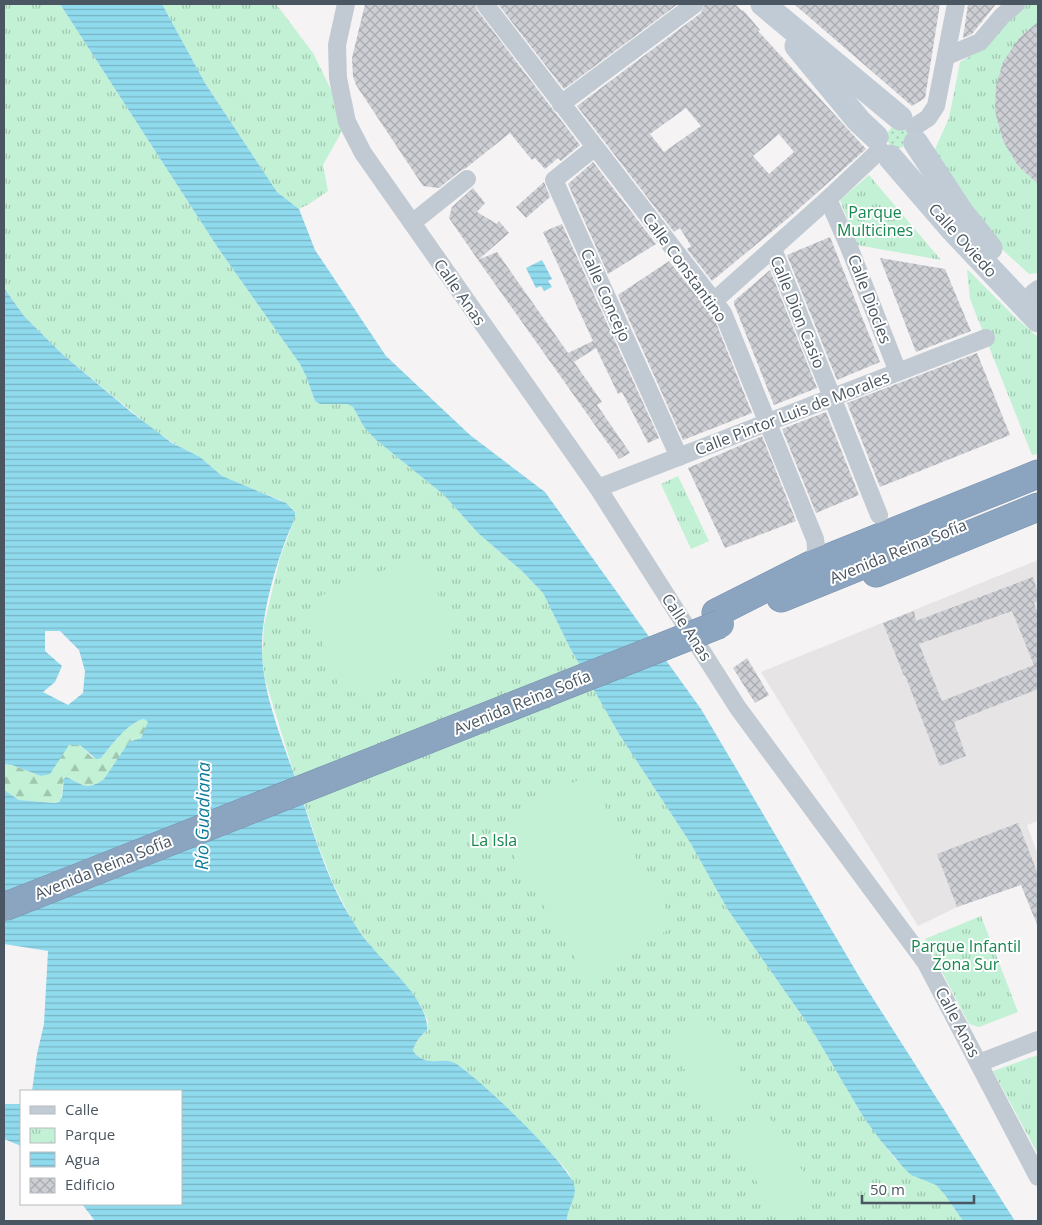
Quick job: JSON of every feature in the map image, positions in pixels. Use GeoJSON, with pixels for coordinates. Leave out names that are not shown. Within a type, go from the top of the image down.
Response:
{"type":"FeatureCollection","features":[{"type":"Feature","properties":{"kind":"highway"},"geometry":{"type":"LineString","coordinates":[[718,618],[811,565],[1038,474]]}},
{"type":"Feature","properties":{"kind":"highway","name":"Avenida Reina Sofía"},"geometry":{"type":"LineString","coordinates":[[4,907],[718,618],[1038,484]]}},
{"type":"Feature","properties":{"kind":"highway","name":"Avenida Reina Sofía"},"geometry":{"type":"LineString","coordinates":[[4,888],[718,618],[1038,493]]}},
{"type":"Feature","properties":{"kind":"highway"},"geometry":{"type":"LineString","coordinates":[[718,618],[827,592],[1038,507]]}},
{"type":"Feature","properties":{"kind":"main road","name":"Calle Oviedo"},"geometry":{"type":"LineString","coordinates":[[763,4],[910,129],[962,213],[1002,263],[1036,293]]}},
{"type":"Feature","properties":{"kind":"main road","name":"Calle Oviedo"},"geometry":{"type":"LineString","coordinates":[[763,4],[858,121],[953,230],[1038,320]]}},
{"type":"Feature","properties":{"kind":"main road"},"geometry":{"type":"LineString","coordinates":[[886,120],[910,129],[909,154],[896,158],[882,148],[881,124],[886,120]]}},
{"type":"Feature","properties":{"kind":"street","name":"Calle Anas"},"geometry":{"type":"LineString","coordinates":[[346,4],[337,46],[338,78],[347,122],[363,153],[598,488],[738,708],[926,963],[1038,1177]]}},
{"type":"Feature","properties":{"kind":"street","name":"Calle Constantino"},"geometry":{"type":"LineString","coordinates":[[485,4],[594,148],[723,313],[815,539],[816,556],[811,565]]}},
{"type":"Feature","properties":{"kind":"street"},"geometry":{"type":"LineString","coordinates":[[561,104],[695,4]]}},
{"type":"Feature","properties":{"kind":"street"},"geometry":{"type":"LineString","coordinates":[[910,129],[928,118],[936,106],[956,4]]}},
{"type":"Feature","properties":{"kind":"street"},"geometry":{"type":"LineString","coordinates":[[947,56],[980,42],[1002,16],[1016,4]]}},
{"type":"Feature","properties":{"kind":"street","name":"Calle Concejo"},"geometry":{"type":"LineString","coordinates":[[594,148],[554,180],[680,456]]}},
{"type":"Feature","properties":{"kind":"street"},"geometry":{"type":"LineString","coordinates":[[714,301],[882,148]]}},
{"type":"Feature","properties":{"kind":"street"},"geometry":{"type":"LineString","coordinates":[[412,223],[467,180]]}},
{"type":"Feature","properties":{"kind":"street","name":"Calle Diocles"},"geometry":{"type":"LineString","coordinates":[[828,199],[898,372]]}},
{"type":"Feature","properties":{"kind":"street","name":"Calle Dion Casio"},"geometry":{"type":"LineString","coordinates":[[773,249],[879,515]]}},
{"type":"Feature","properties":{"kind":"street","name":"Calle Pintor Luis de Morales"},"geometry":{"type":"LineString","coordinates":[[598,488],[986,338]]}},
{"type":"Feature","properties":{"kind":"street"},"geometry":{"type":"LineString","coordinates":[[979,1062],[1038,1040]]}},
{"type":"Feature","properties":{"kind":"shaded area"},"geometry":{"type":"Polygon","coordinates":[[[1038,560],[1038,821],[1027,825],[1038,855],[1038,878],[957,907],[918,926],[761,672],[1038,560]]]}},
{"type":"Feature","properties":{"kind":"green space","name":"La Isla"},"geometry":{"type":"Polygon","coordinates":[[[4,4],[60,4],[218,248],[300,364],[315,401],[320,404],[347,404],[353,407],[364,427],[375,439],[444,495],[478,533],[522,571],[543,593],[570,648],[619,734],[691,844],[728,910],[812,1030],[864,1118],[895,1159],[918,1178],[936,1185],[963,1221],[567,1221],[571,1181],[569,1173],[562,1165],[465,1070],[450,1061],[429,1061],[418,1056],[413,1051],[413,1046],[417,1040],[427,1030],[428,1021],[420,1004],[371,947],[353,922],[333,883],[292,767],[265,679],[262,657],[264,625],[280,558],[293,523],[295,512],[281,500],[222,476],[200,457],[181,448],[153,429],[61,353],[24,316],[4,288],[4,4]]]}},
{"type":"Feature","properties":{"kind":"green space"},"geometry":{"type":"Polygon","coordinates":[[[162,4],[276,4],[313,53],[347,122],[323,165],[328,191],[299,209],[277,192],[205,83],[162,4]]]}},
{"type":"Feature","properties":{"kind":"green space"},"geometry":{"type":"Polygon","coordinates":[[[1025,4],[1038,4],[1038,22],[1020,37],[995,112],[1003,141],[1018,166],[1038,184],[1038,273],[1029,274],[994,242],[931,158],[949,118],[960,62],[986,47],[1004,22],[1025,4]]]}},
{"type":"Feature","properties":{"kind":"green space"},"geometry":{"type":"Polygon","coordinates":[[[898,126],[906,129],[909,137],[906,145],[898,148],[890,145],[887,137],[890,129],[898,126]]]}},
{"type":"Feature","properties":{"kind":"green space","name":"Parque Multicines"},"geometry":{"type":"Polygon","coordinates":[[[869,175],[941,260],[857,245],[840,200],[869,175]]]}},
{"type":"Feature","properties":{"kind":"green space"},"geometry":{"type":"Polygon","coordinates":[[[967,269],[1038,337],[1038,454],[1032,455],[970,299],[967,269]]]}},
{"type":"Feature","properties":{"kind":"green space"},"geometry":{"type":"Polygon","coordinates":[[[678,476],[709,541],[691,549],[661,484],[678,476]]]}},
{"type":"Feature","properties":{"kind":"green space"},"geometry":{"type":"Polygon","coordinates":[[[409,560],[427,564],[455,641],[450,658],[357,693],[340,689],[311,613],[320,596],[409,560]]]}},
{"type":"Feature","properties":{"kind":"green space"},"geometry":{"type":"Polygon","coordinates":[[[144,719],[148,722],[143,735],[132,741],[104,779],[98,783],[85,786],[66,777],[63,783],[61,800],[54,803],[19,800],[4,790],[4,764],[12,765],[41,776],[67,747],[75,743],[92,757],[101,758],[126,729],[144,719]]]}},
{"type":"Feature","properties":{"kind":"green space"},"geometry":{"type":"Polygon","coordinates":[[[586,775],[676,925],[587,978],[497,828],[586,775]]]}},
{"type":"Feature","properties":{"kind":"green space","name":"Parque Infantil Zona Sur"},"geometry":{"type":"Polygon","coordinates":[[[981,916],[1018,1012],[979,1027],[969,1024],[925,939],[981,916]]]}},
{"type":"Feature","properties":{"kind":"green space"},"geometry":{"type":"Polygon","coordinates":[[[711,1019],[757,1101],[716,1124],[669,1042],[711,1019]]]}},
{"type":"Feature","properties":{"kind":"green space"},"geometry":{"type":"Polygon","coordinates":[[[1038,1055],[1038,1154],[993,1071],[1038,1055]]]}},
{"type":"Feature","properties":{"kind":"green space"},"geometry":{"type":"Polygon","coordinates":[[[766,1112],[816,1193],[778,1216],[728,1135],[766,1112]]]}},
{"type":"Feature","properties":{"kind":"water"},"geometry":{"type":"Polygon","coordinates":[[[60,4],[162,4],[205,83],[277,192],[299,209],[315,250],[386,356],[470,435],[545,492],[701,709],[860,978],[1015,1221],[963,1221],[936,1185],[911,1175],[881,1141],[864,1118],[812,1030],[728,910],[691,844],[619,734],[570,648],[543,593],[522,571],[478,533],[444,495],[375,439],[364,427],[353,407],[347,404],[320,404],[315,401],[300,364],[218,248],[60,4]]]}},
{"type":"Feature","properties":{"kind":"water"},"geometry":{"type":"Polygon","coordinates":[[[542,260],[552,279],[548,281],[552,287],[544,291],[541,286],[536,288],[526,268],[542,260]]]}},
{"type":"Feature","properties":{"kind":"water","name":"Río Guadiana"},"geometry":{"type":"Polygon","coordinates":[[[4,288],[24,316],[61,353],[131,412],[172,443],[200,457],[222,476],[286,503],[295,512],[266,606],[262,645],[263,662],[268,696],[273,713],[320,853],[335,889],[358,929],[407,986],[422,1008],[427,1030],[416,1042],[413,1051],[418,1056],[429,1061],[450,1061],[455,1063],[501,1101],[539,1140],[568,1173],[574,1185],[575,1190],[567,1221],[95,1221],[83,1205],[182,1205],[182,1090],[32,1090],[37,1054],[44,1024],[48,951],[4,944],[4,790],[19,800],[59,802],[62,797],[64,779],[66,777],[85,786],[93,785],[104,779],[129,742],[141,738],[148,722],[144,719],[132,725],[120,735],[101,758],[96,759],[80,745],[69,745],[50,774],[41,776],[12,765],[4,764],[4,288]],[[45,631],[45,651],[62,666],[55,682],[43,692],[68,705],[83,693],[85,671],[79,650],[60,631],[45,631]]]}},
{"type":"Feature","properties":{"kind":"water"},"geometry":{"type":"Polygon","coordinates":[[[4,1104],[20,1104],[20,1146],[4,1139],[4,1104]]]}},
{"type":"Feature","properties":{"kind":"building"},"geometry":{"type":"Polygon","coordinates":[[[365,4],[475,4],[477,10],[580,145],[561,161],[558,158],[545,169],[535,158],[532,160],[510,133],[439,188],[423,186],[356,85],[353,76],[352,58],[365,4]]]}},
{"type":"Feature","properties":{"kind":"building"},"geometry":{"type":"Polygon","coordinates":[[[498,4],[678,4],[564,89],[498,4]]]}},
{"type":"Feature","properties":{"kind":"building"},"geometry":{"type":"Polygon","coordinates":[[[705,4],[735,4],[743,10],[760,30],[758,31],[866,149],[793,214],[712,281],[687,249],[691,246],[680,228],[674,232],[577,106],[701,13],[705,4]],[[686,108],[650,134],[664,152],[701,126],[686,108]],[[779,134],[753,156],[769,174],[794,152],[779,134]]]}},
{"type":"Feature","properties":{"kind":"building"},"geometry":{"type":"Polygon","coordinates":[[[794,4],[940,4],[925,98],[912,106],[794,4]]]}},
{"type":"Feature","properties":{"kind":"building"},"geometry":{"type":"Polygon","coordinates":[[[968,4],[996,4],[972,34],[963,38],[968,4]]]}},
{"type":"Feature","properties":{"kind":"building"},"geometry":{"type":"Polygon","coordinates":[[[1038,22],[1038,184],[1018,166],[1003,141],[995,112],[996,86],[1003,62],[1020,37],[1038,22]]]}},
{"type":"Feature","properties":{"kind":"building"},"geometry":{"type":"Polygon","coordinates":[[[593,162],[656,244],[608,274],[568,184],[593,162]]]}},
{"type":"Feature","properties":{"kind":"building"},"geometry":{"type":"Polygon","coordinates":[[[544,182],[550,197],[526,218],[516,207],[544,182]]]}},
{"type":"Feature","properties":{"kind":"building"},"geometry":{"type":"Polygon","coordinates":[[[473,188],[485,203],[477,212],[497,224],[499,221],[509,233],[478,260],[449,218],[452,207],[473,188]]]}},
{"type":"Feature","properties":{"kind":"building"},"geometry":{"type":"Polygon","coordinates":[[[562,224],[659,438],[648,443],[622,392],[618,394],[596,348],[574,362],[602,402],[597,405],[630,453],[619,459],[478,260],[497,252],[568,353],[593,341],[543,232],[562,224]]]}},
{"type":"Feature","properties":{"kind":"building"},"geometry":{"type":"Polygon","coordinates":[[[830,237],[880,362],[837,380],[787,255],[830,237]]]}},
{"type":"Feature","properties":{"kind":"building"},"geometry":{"type":"Polygon","coordinates":[[[880,258],[945,269],[971,331],[916,352],[880,258]]]}},
{"type":"Feature","properties":{"kind":"building"},"geometry":{"type":"Polygon","coordinates":[[[669,261],[714,318],[752,413],[683,440],[618,295],[669,261]]]}},
{"type":"Feature","properties":{"kind":"building"},"geometry":{"type":"Polygon","coordinates":[[[770,270],[817,388],[774,405],[734,304],[734,301],[770,270]]]}},
{"type":"Feature","properties":{"kind":"building"},"geometry":{"type":"Polygon","coordinates":[[[977,353],[1010,435],[880,487],[847,403],[977,353]]]}},
{"type":"Feature","properties":{"kind":"building"},"geometry":{"type":"Polygon","coordinates":[[[826,412],[859,495],[816,513],[782,429],[826,412]]]}},
{"type":"Feature","properties":{"kind":"building"},"geometry":{"type":"Polygon","coordinates":[[[762,436],[796,521],[725,548],[688,468],[762,436]]]}},
{"type":"Feature","properties":{"kind":"building"},"geometry":{"type":"Polygon","coordinates":[[[1033,577],[1038,594],[1038,601],[1034,603],[1038,613],[1038,689],[954,722],[966,756],[940,766],[883,623],[914,611],[916,621],[1033,577]],[[1012,611],[919,644],[942,701],[1034,665],[1012,611]]]}},
{"type":"Feature","properties":{"kind":"building"},"geometry":{"type":"Polygon","coordinates":[[[747,658],[769,695],[755,703],[733,668],[747,658]]]}},
{"type":"Feature","properties":{"kind":"building"},"geometry":{"type":"Polygon","coordinates":[[[1018,823],[1038,874],[1038,927],[1021,885],[957,907],[937,854],[1018,823]]]}}]}
